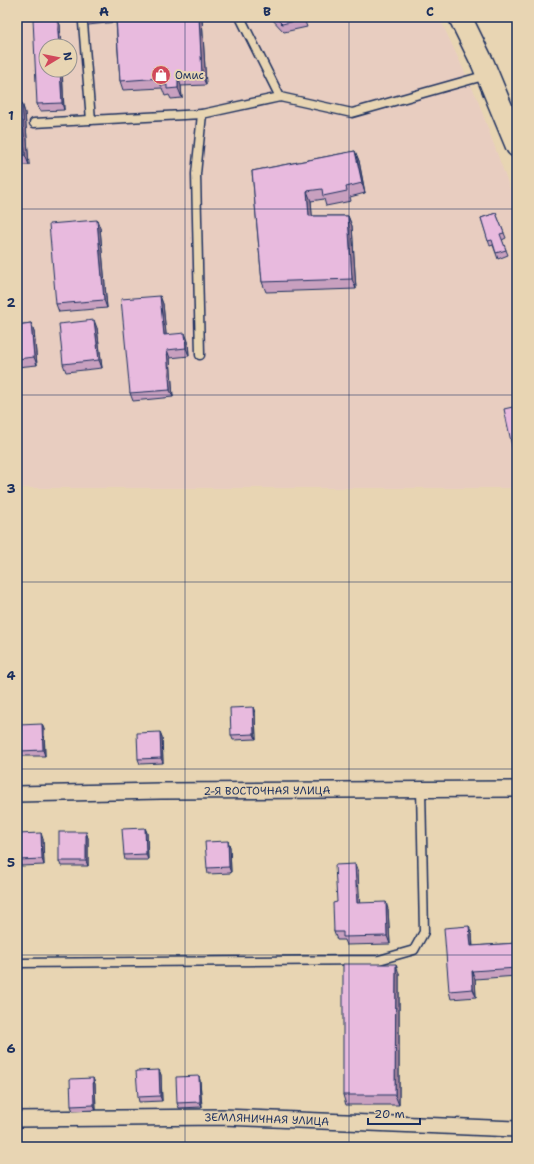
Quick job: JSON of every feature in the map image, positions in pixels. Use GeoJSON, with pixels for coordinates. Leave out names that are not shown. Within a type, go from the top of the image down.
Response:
{"type":"FeatureCollection","features":[{"type":"Feature","properties":{"kind":"main road"},"geometry":{"type":"LineString","coordinates":[[460,17],[487,75],[517,146]]}},
{"type":"Feature","properties":{"kind":"street","name":"2-Я ВОСТОЧНАЯ УЛИЦА"},"geometry":{"type":"LineString","coordinates":[[17,794],[169,791],[517,789]]}},
{"type":"Feature","properties":{"kind":"street","name":"ЗЕМЛЯНИЧНАЯ УЛИЦА"},"geometry":{"type":"LineString","coordinates":[[17,1119],[223,1117],[517,1129]]}},
{"type":"Feature","properties":{"kind":"lane"},"geometry":{"type":"LineString","coordinates":[[240,17],[280,97]]}},
{"type":"Feature","properties":{"kind":"lane"},"geometry":{"type":"LineString","coordinates":[[83,23],[91,120]]}},
{"type":"Feature","properties":{"kind":"lane"},"geometry":{"type":"LineString","coordinates":[[34,123],[202,114],[280,97],[352,113],[487,75]]}},
{"type":"Feature","properties":{"kind":"lane"},"geometry":{"type":"LineString","coordinates":[[200,356],[196,174],[202,114]]}},
{"type":"Feature","properties":{"kind":"lane"},"geometry":{"type":"LineString","coordinates":[[17,963],[379,960],[414,950],[424,932],[421,789]]}},
{"type":"Feature","properties":{"kind":"shaded area"},"geometry":{"type":"Polygon","coordinates":[[[17,17],[439,17],[477,98],[517,208],[517,488],[17,488],[17,17]]]}},
{"type":"Feature","properties":{"kind":"building"},"geometry":{"type":"Polygon","coordinates":[[[116,17],[199,17],[202,75],[178,76],[178,88],[167,89],[167,85],[161,86],[161,78],[120,81],[116,17]]]}},
{"type":"Feature","properties":{"kind":"building"},"geometry":{"type":"Polygon","coordinates":[[[275,17],[302,17],[304,19],[282,24],[275,17]]]}},
{"type":"Feature","properties":{"kind":"building"},"geometry":{"type":"Polygon","coordinates":[[[57,18],[58,38],[38,38],[38,78],[60,78],[62,103],[37,104],[33,19],[57,18]]]}},
{"type":"Feature","properties":{"kind":"building"},"geometry":{"type":"Polygon","coordinates":[[[22,103],[25,155],[17,156],[17,104],[22,103]]]}},
{"type":"Feature","properties":{"kind":"building"},"geometry":{"type":"Polygon","coordinates":[[[355,151],[362,183],[346,187],[347,191],[323,196],[322,189],[307,191],[309,216],[348,216],[352,279],[262,282],[252,171],[355,151]]]}},
{"type":"Feature","properties":{"kind":"building"},"geometry":{"type":"Polygon","coordinates":[[[496,213],[504,233],[500,234],[506,250],[496,253],[492,240],[488,241],[481,218],[496,213]]]}},
{"type":"Feature","properties":{"kind":"building"},"geometry":{"type":"Polygon","coordinates":[[[97,220],[104,300],[56,304],[49,224],[97,220]]]}},
{"type":"Feature","properties":{"kind":"building"},"geometry":{"type":"Polygon","coordinates":[[[160,296],[164,335],[185,333],[186,348],[167,350],[170,390],[130,393],[121,299],[160,296]]]}},
{"type":"Feature","properties":{"kind":"building"},"geometry":{"type":"Polygon","coordinates":[[[94,320],[99,360],[63,364],[59,324],[94,320]]]}},
{"type":"Feature","properties":{"kind":"building"},"geometry":{"type":"Polygon","coordinates":[[[31,323],[34,357],[17,359],[17,325],[31,323]]]}},
{"type":"Feature","properties":{"kind":"building"},"geometry":{"type":"Polygon","coordinates":[[[517,406],[517,460],[515,460],[504,409],[517,406]]]}},
{"type":"Feature","properties":{"kind":"building"},"geometry":{"type":"Polygon","coordinates":[[[253,707],[254,734],[231,735],[230,708],[253,707]]]}},
{"type":"Feature","properties":{"kind":"building"},"geometry":{"type":"Polygon","coordinates":[[[42,724],[43,750],[20,751],[19,725],[42,724]]]}},
{"type":"Feature","properties":{"kind":"building"},"geometry":{"type":"Polygon","coordinates":[[[160,732],[161,758],[138,759],[137,733],[160,732]]]}},
{"type":"Feature","properties":{"kind":"building"},"geometry":{"type":"Polygon","coordinates":[[[145,828],[146,854],[124,855],[122,829],[145,828]]]}},
{"type":"Feature","properties":{"kind":"building"},"geometry":{"type":"Polygon","coordinates":[[[59,832],[86,832],[86,861],[59,861],[59,832]]]}},
{"type":"Feature","properties":{"kind":"building"},"geometry":{"type":"Polygon","coordinates":[[[41,833],[42,859],[19,860],[18,834],[41,833]]]}},
{"type":"Feature","properties":{"kind":"building"},"geometry":{"type":"Polygon","coordinates":[[[228,841],[229,867],[207,868],[205,842],[228,841]]]}},
{"type":"Feature","properties":{"kind":"building"},"geometry":{"type":"Polygon","coordinates":[[[355,864],[357,903],[386,902],[387,936],[343,937],[343,932],[334,932],[333,903],[337,902],[335,865],[355,864]]]}},
{"type":"Feature","properties":{"kind":"building"},"geometry":{"type":"Polygon","coordinates":[[[469,926],[471,946],[517,943],[517,968],[472,971],[473,989],[449,991],[444,928],[469,926]]]}},
{"type":"Feature","properties":{"kind":"building"},"geometry":{"type":"Polygon","coordinates":[[[343,964],[396,964],[395,1095],[343,1095],[343,964]]]}},
{"type":"Feature","properties":{"kind":"building"},"geometry":{"type":"Polygon","coordinates":[[[159,1070],[160,1096],[138,1097],[136,1071],[159,1070]]]}},
{"type":"Feature","properties":{"kind":"building"},"geometry":{"type":"Polygon","coordinates":[[[199,1076],[200,1102],[177,1103],[176,1077],[199,1076]]]}},
{"type":"Feature","properties":{"kind":"building"},"geometry":{"type":"Polygon","coordinates":[[[93,1078],[94,1105],[71,1106],[70,1079],[93,1078]]]}},
{"type":"Feature","properties":{"kind":"place","name":"Омис"},"geometry":{"type":"Point","coordinates":[161,75]}}]}
